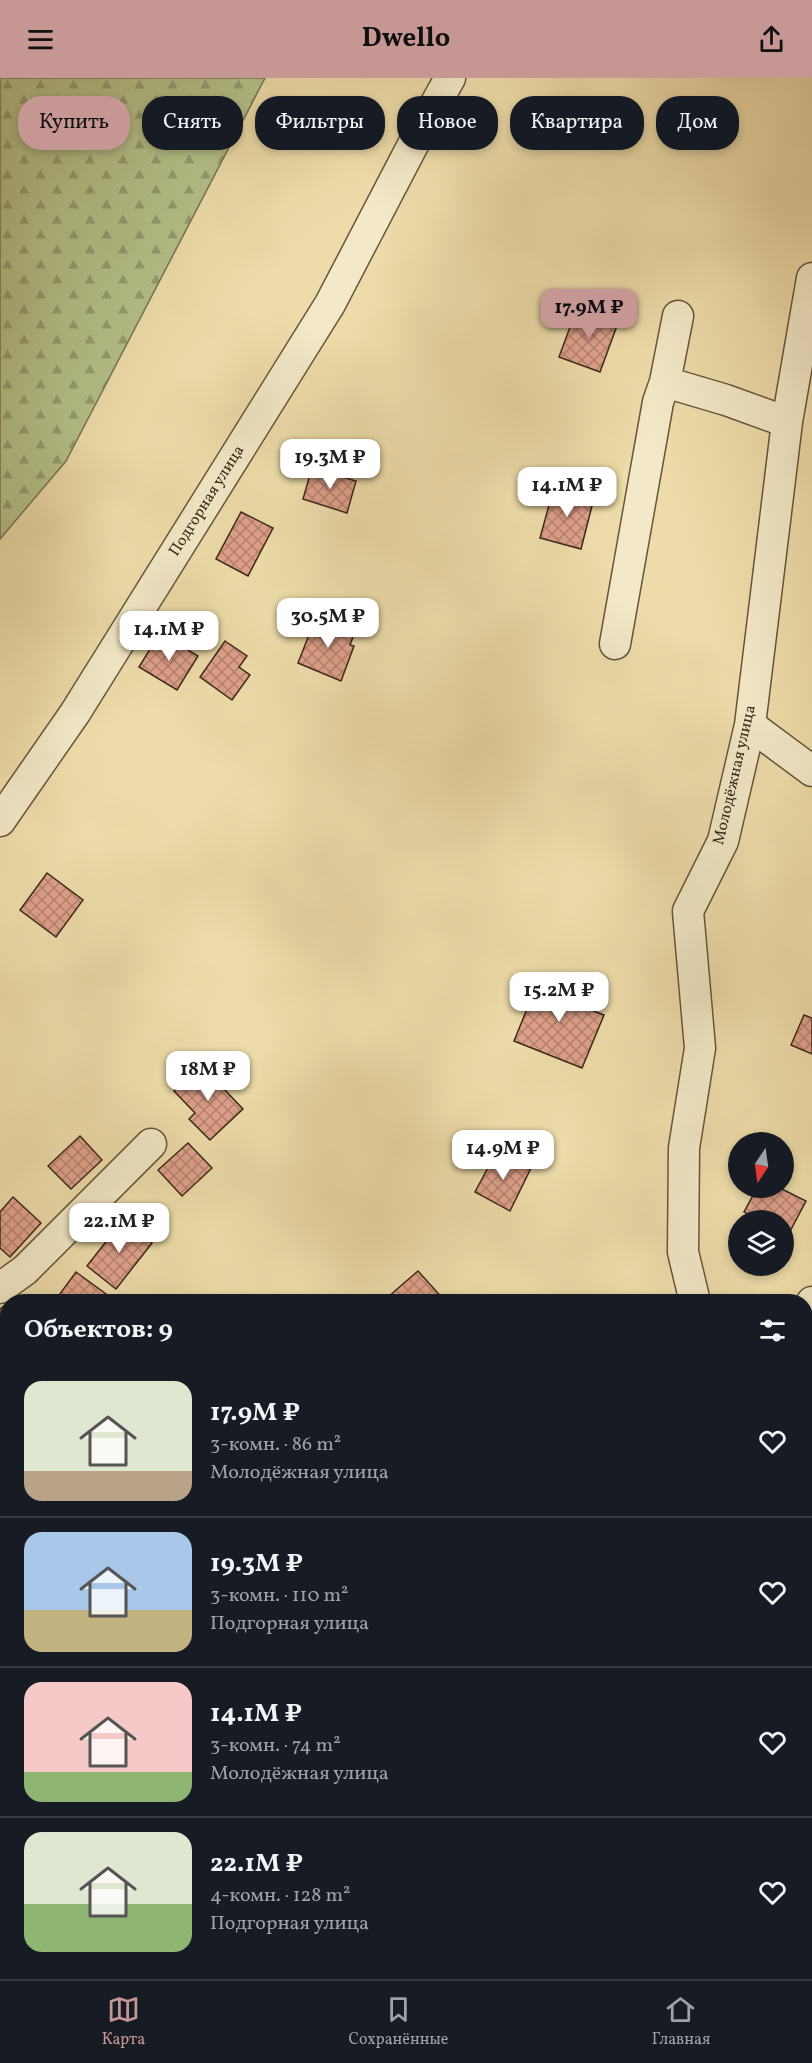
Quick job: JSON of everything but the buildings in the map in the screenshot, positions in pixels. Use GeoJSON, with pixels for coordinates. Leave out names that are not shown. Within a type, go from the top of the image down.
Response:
{"type":"FeatureCollection","features":[{"type":"Feature","properties":{"kind":"street","name":"Подгорная улица"},"geometry":{"type":"LineString","coordinates":[[0,821],[75,713],[330,304],[450,78]]}},
{"type":"Feature","properties":{"kind":"street","name":"Молодёжная улица"},"geometry":{"type":"LineString","coordinates":[[693,1294],[683,1252],[684,1148],[700,1048],[688,911],[723,841],[750,725],[787,422],[812,278]]}},
{"type":"Feature","properties":{"kind":"street"},"geometry":{"type":"LineString","coordinates":[[615,644],[658,402],[665,382],[678,316]]}},
{"type":"Feature","properties":{"kind":"street"},"geometry":{"type":"LineString","coordinates":[[665,382],[726,400],[787,422]]}},
{"type":"Feature","properties":{"kind":"street"},"geometry":{"type":"LineString","coordinates":[[750,725],[812,771]]}},
{"type":"Feature","properties":{"kind":"street"},"geometry":{"type":"LineString","coordinates":[[0,1288],[26,1270],[151,1144]]}},
{"type":"Feature","properties":{"kind":"green space"},"geometry":{"type":"Polygon","coordinates":[[[0,78],[265,78],[243,120],[243,96],[142,96],[142,150],[228,150],[66,461],[0,539],[0,78]]]}}]}
